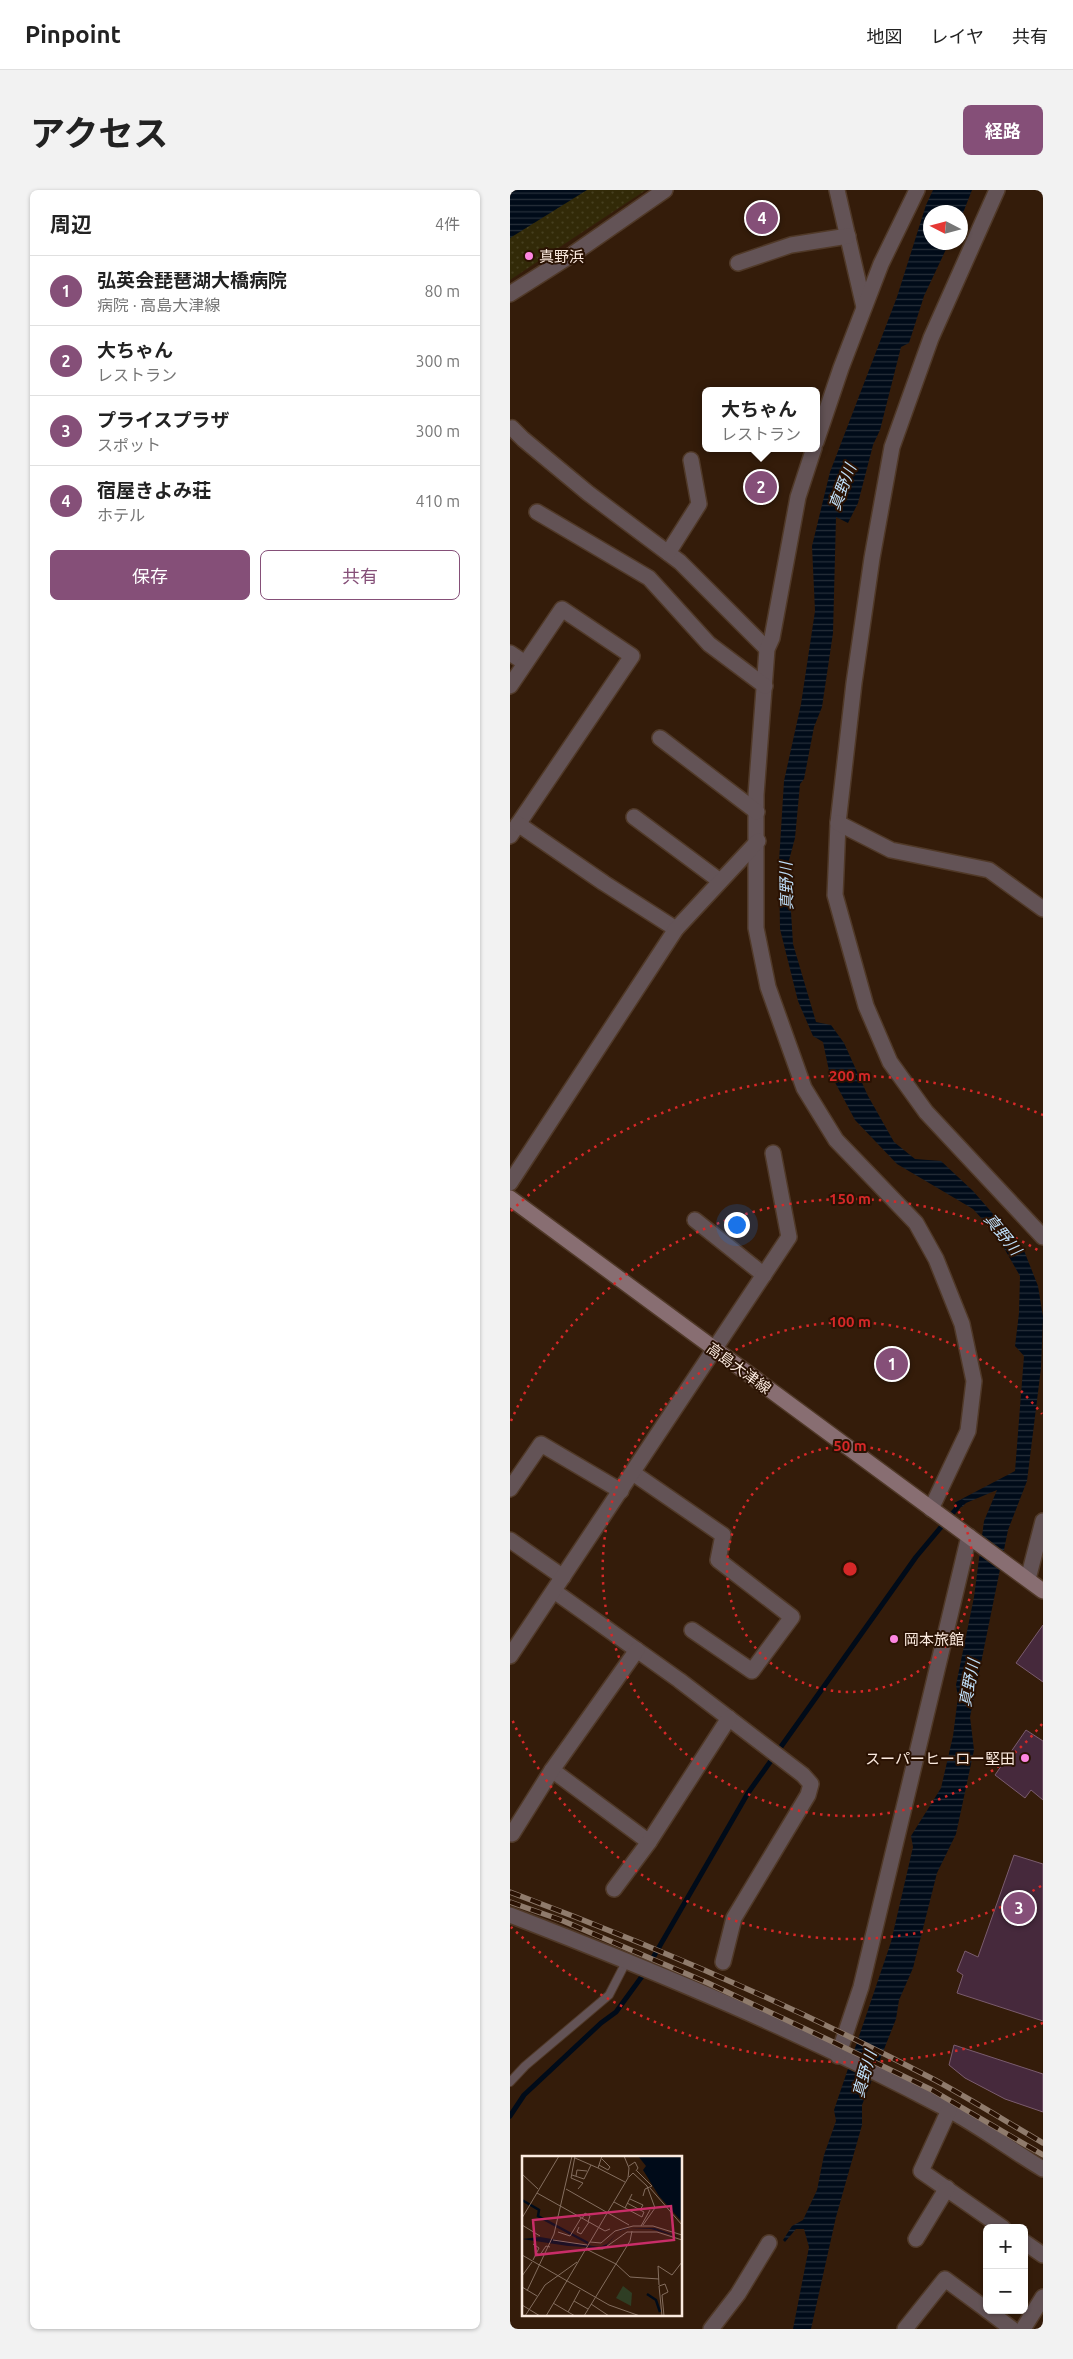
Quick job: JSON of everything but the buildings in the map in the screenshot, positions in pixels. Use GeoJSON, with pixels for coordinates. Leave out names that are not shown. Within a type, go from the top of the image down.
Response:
{"type":"FeatureCollection","features":[{"type":"Feature","properties":{"kind":"main road","name":"高島大津線"},"geometry":{"type":"LineString","coordinates":[[510,1198],[1024,1577]]}},
{"type":"Feature","properties":{"kind":"main road"},"geometry":{"type":"LineString","coordinates":[[1024,1577],[1043,1591]]}},
{"type":"Feature","properties":{"kind":"street"},"geometry":{"type":"LineString","coordinates":[[510,294],[573,254],[665,190]]}},
{"type":"Feature","properties":{"kind":"street"},"geometry":{"type":"LineString","coordinates":[[837,190],[864,307]]}},
{"type":"Feature","properties":{"kind":"street"},"geometry":{"type":"LineString","coordinates":[[820,431],[881,264],[917,190]]}},
{"type":"Feature","properties":{"kind":"street"},"geometry":{"type":"LineString","coordinates":[[997,190],[931,338],[892,447],[872,558],[854,683],[838,824],[835,896],[866,1006],[890,1062],[926,1112],[1043,1236]]}},
{"type":"Feature","properties":{"kind":"street"},"geometry":{"type":"LineString","coordinates":[[738,263],[791,245],[848,236]]}},
{"type":"Feature","properties":{"kind":"street"},"geometry":{"type":"LineString","coordinates":[[510,429],[512,428],[522,439],[588,493],[680,562],[767,649]]}},
{"type":"Feature","properties":{"kind":"street"},"geometry":{"type":"LineString","coordinates":[[813,452],[798,497],[772,638],[767,649],[760,731],[756,928],[768,988],[804,1088],[836,1140],[916,1222],[936,1260],[962,1324],[974,1380],[968,1430],[931,1509]]}},
{"type":"Feature","properties":{"kind":"street"},"geometry":{"type":"LineString","coordinates":[[668,553],[699,504],[691,460]]}},
{"type":"Feature","properties":{"kind":"street"},"geometry":{"type":"LineString","coordinates":[[538,512],[649,578],[709,644],[765,686]]}},
{"type":"Feature","properties":{"kind":"street"},"geometry":{"type":"LineString","coordinates":[[510,686],[562,609],[632,656],[514,830],[604,883],[676,929]]}},
{"type":"Feature","properties":{"kind":"street"},"geometry":{"type":"LineString","coordinates":[[510,653],[525,664]]}},
{"type":"Feature","properties":{"kind":"street"},"geometry":{"type":"LineString","coordinates":[[660,738],[757,812]]}},
{"type":"Feature","properties":{"kind":"street"},"geometry":{"type":"LineString","coordinates":[[634,817],[720,881]]}},
{"type":"Feature","properties":{"kind":"street"},"geometry":{"type":"LineString","coordinates":[[838,824],[891,850],[989,870],[1043,909]]}},
{"type":"Feature","properties":{"kind":"street"},"geometry":{"type":"LineString","coordinates":[[510,1183],[676,929],[758,841]]}},
{"type":"Feature","properties":{"kind":"street"},"geometry":{"type":"LineString","coordinates":[[510,1656],[789,1237],[772,1152]]}},
{"type":"Feature","properties":{"kind":"street"},"geometry":{"type":"LineString","coordinates":[[695,1220],[764,1275]]}},
{"type":"Feature","properties":{"kind":"street"},"geometry":{"type":"LineString","coordinates":[[510,1489],[541,1444],[621,1491]]}},
{"type":"Feature","properties":{"kind":"street"},"geometry":{"type":"LineString","coordinates":[[633,1473],[723,1535],[718,1560],[792,1617],[752,1671],[692,1630]]}},
{"type":"Feature","properties":{"kind":"street"},"geometry":{"type":"LineString","coordinates":[[1024,1577],[1040,1539],[1043,1521]]}},
{"type":"Feature","properties":{"kind":"street"},"geometry":{"type":"LineString","coordinates":[[842,2058],[861,1987],[969,1536]]}},
{"type":"Feature","properties":{"kind":"street"},"geometry":{"type":"LineString","coordinates":[[510,1540],[563,1578]]}},
{"type":"Feature","properties":{"kind":"street"},"geometry":{"type":"LineString","coordinates":[[554,1591],[729,1718],[803,1775],[811,1784],[808,1795],[734,1918],[723,1962]]}},
{"type":"Feature","properties":{"kind":"street"},"geometry":{"type":"LineString","coordinates":[[512,1834],[552,1770],[637,1650]]}},
{"type":"Feature","properties":{"kind":"street"},"geometry":{"type":"LineString","coordinates":[[614,1889],[650,1842],[729,1718]]}},
{"type":"Feature","properties":{"kind":"street"},"geometry":{"type":"LineString","coordinates":[[552,1770],[650,1842]]}},
{"type":"Feature","properties":{"kind":"street"},"geometry":{"type":"LineString","coordinates":[[510,1915],[761,2020],[895,2082],[949,2110],[1043,2169]]}},
{"type":"Feature","properties":{"kind":"street"},"geometry":{"type":"LineString","coordinates":[[949,2110],[921,2171],[997,2224]]}},
{"type":"Feature","properties":{"kind":"street"},"geometry":{"type":"LineString","coordinates":[[916,2239],[947,2188]]}},
{"type":"Feature","properties":{"kind":"street"},"geometry":{"type":"LineString","coordinates":[[710,2329],[738,2294],[769,2243]]}},
{"type":"Feature","properties":{"kind":"street"},"geometry":{"type":"LineString","coordinates":[[1028,2245],[1043,2255]]}},
{"type":"Feature","properties":{"kind":"street"},"geometry":{"type":"LineString","coordinates":[[905,2329],[945,2278],[983,2307]]}},
{"type":"Feature","properties":{"kind":"street"},"geometry":{"type":"LineString","coordinates":[[1023,2329],[1043,2297]]}},
{"type":"Feature","properties":{"kind":"street"},"geometry":{"type":"LineString","coordinates":[[992,2314],[1012,2329]]}},
{"type":"Feature","properties":{"kind":"lane"},"geometry":{"type":"LineString","coordinates":[[510,2082],[525,2066],[609,1995],[626,1962]]}},
{"type":"Feature","properties":{"kind":"sand","name":"真野浜"},"geometry":{"type":"Polygon","coordinates":[[[571,190],[646,190],[510,280],[510,232],[571,190]]]}},
{"type":"Feature","properties":{"kind":"water"},"geometry":{"type":"Polygon","coordinates":[[[510,190],[587,190],[510,238],[510,190]]]}},
{"type":"Feature","properties":{"kind":"water"},"geometry":{"type":"Polygon","coordinates":[[[933,190],[972,190],[966,205],[926,205],[933,190]]]}},
{"type":"Feature","properties":{"kind":"water","name":"真野川"},"geometry":{"type":"Polygon","coordinates":[[[923,215],[923,250],[946,250],[924,296],[909,343],[901,347],[880,430],[873,445],[858,503],[848,523],[836,517],[833,633],[822,707],[814,727],[804,779],[800,784],[795,838],[788,864],[793,944],[816,1022],[831,1025],[844,1043],[868,1096],[894,1142],[915,1159],[941,1161],[973,1191],[1023,1248],[1038,1286],[1043,1317],[1041,1368],[1027,1481],[1008,1530],[970,1717],[974,1750],[956,1834],[937,1873],[913,1968],[899,2000],[896,2019],[862,2105],[862,2125],[836,2217],[811,2329],[793,2329],[809,2247],[804,2229],[796,2229],[785,2242],[783,2240],[792,2226],[803,2220],[817,2190],[824,2155],[836,2121],[834,2110],[891,1942],[913,1847],[911,1836],[941,1788],[953,1736],[958,1697],[956,1685],[974,1597],[984,1521],[997,1490],[966,1503],[962,1507],[954,1503],[1015,1471],[1024,1356],[1015,1346],[1019,1313],[1020,1276],[996,1234],[973,1209],[897,1164],[855,1120],[829,1071],[823,1042],[813,1036],[798,1001],[780,929],[779,862],[784,781],[801,704],[815,611],[812,546],[830,472],[897,297],[923,215]]]}},
{"type":"Feature","properties":{"kind":"waterway"},"geometry":{"type":"LineString","coordinates":[[510,2116],[524,2095],[601,2023],[616,2012],[643,1975],[748,1793],[916,1557],[962,1502]]}},
{"type":"Feature","properties":{"kind":"railway"},"geometry":{"type":"LineString","coordinates":[[510,1892],[672,1956],[779,2003],[935,2080],[1043,2143]]}},
{"type":"Feature","properties":{"kind":"railway"},"geometry":{"type":"LineString","coordinates":[[510,1902],[561,1920],[708,1983],[833,2042],[932,2090],[1043,2155]]}},
{"type":"Feature","properties":{"kind":"place","name":"宿屋きよみ荘"},"geometry":{"type":"Point","coordinates":[762,218]}},
{"type":"Feature","properties":{"kind":"place","name":"真野浜"},"geometry":{"type":"Point","coordinates":[529,256]}},
{"type":"Feature","properties":{"kind":"place","name":"大ちゃん"},"geometry":{"type":"Point","coordinates":[761,487]}},
{"type":"Feature","properties":{"kind":"place","name":"弘英会琵琶湖大橋病院"},"geometry":{"type":"Point","coordinates":[892,1364]}},
{"type":"Feature","properties":{"kind":"place","name":"岡本旅館"},"geometry":{"type":"Point","coordinates":[894,1639]}},
{"type":"Feature","properties":{"kind":"place","name":"スーパーヒーロー堅田"},"geometry":{"type":"Point","coordinates":[1025,1758]}},
{"type":"Feature","properties":{"kind":"place","name":"プライスプラザ"},"geometry":{"type":"Point","coordinates":[1019,1908]}}]}
